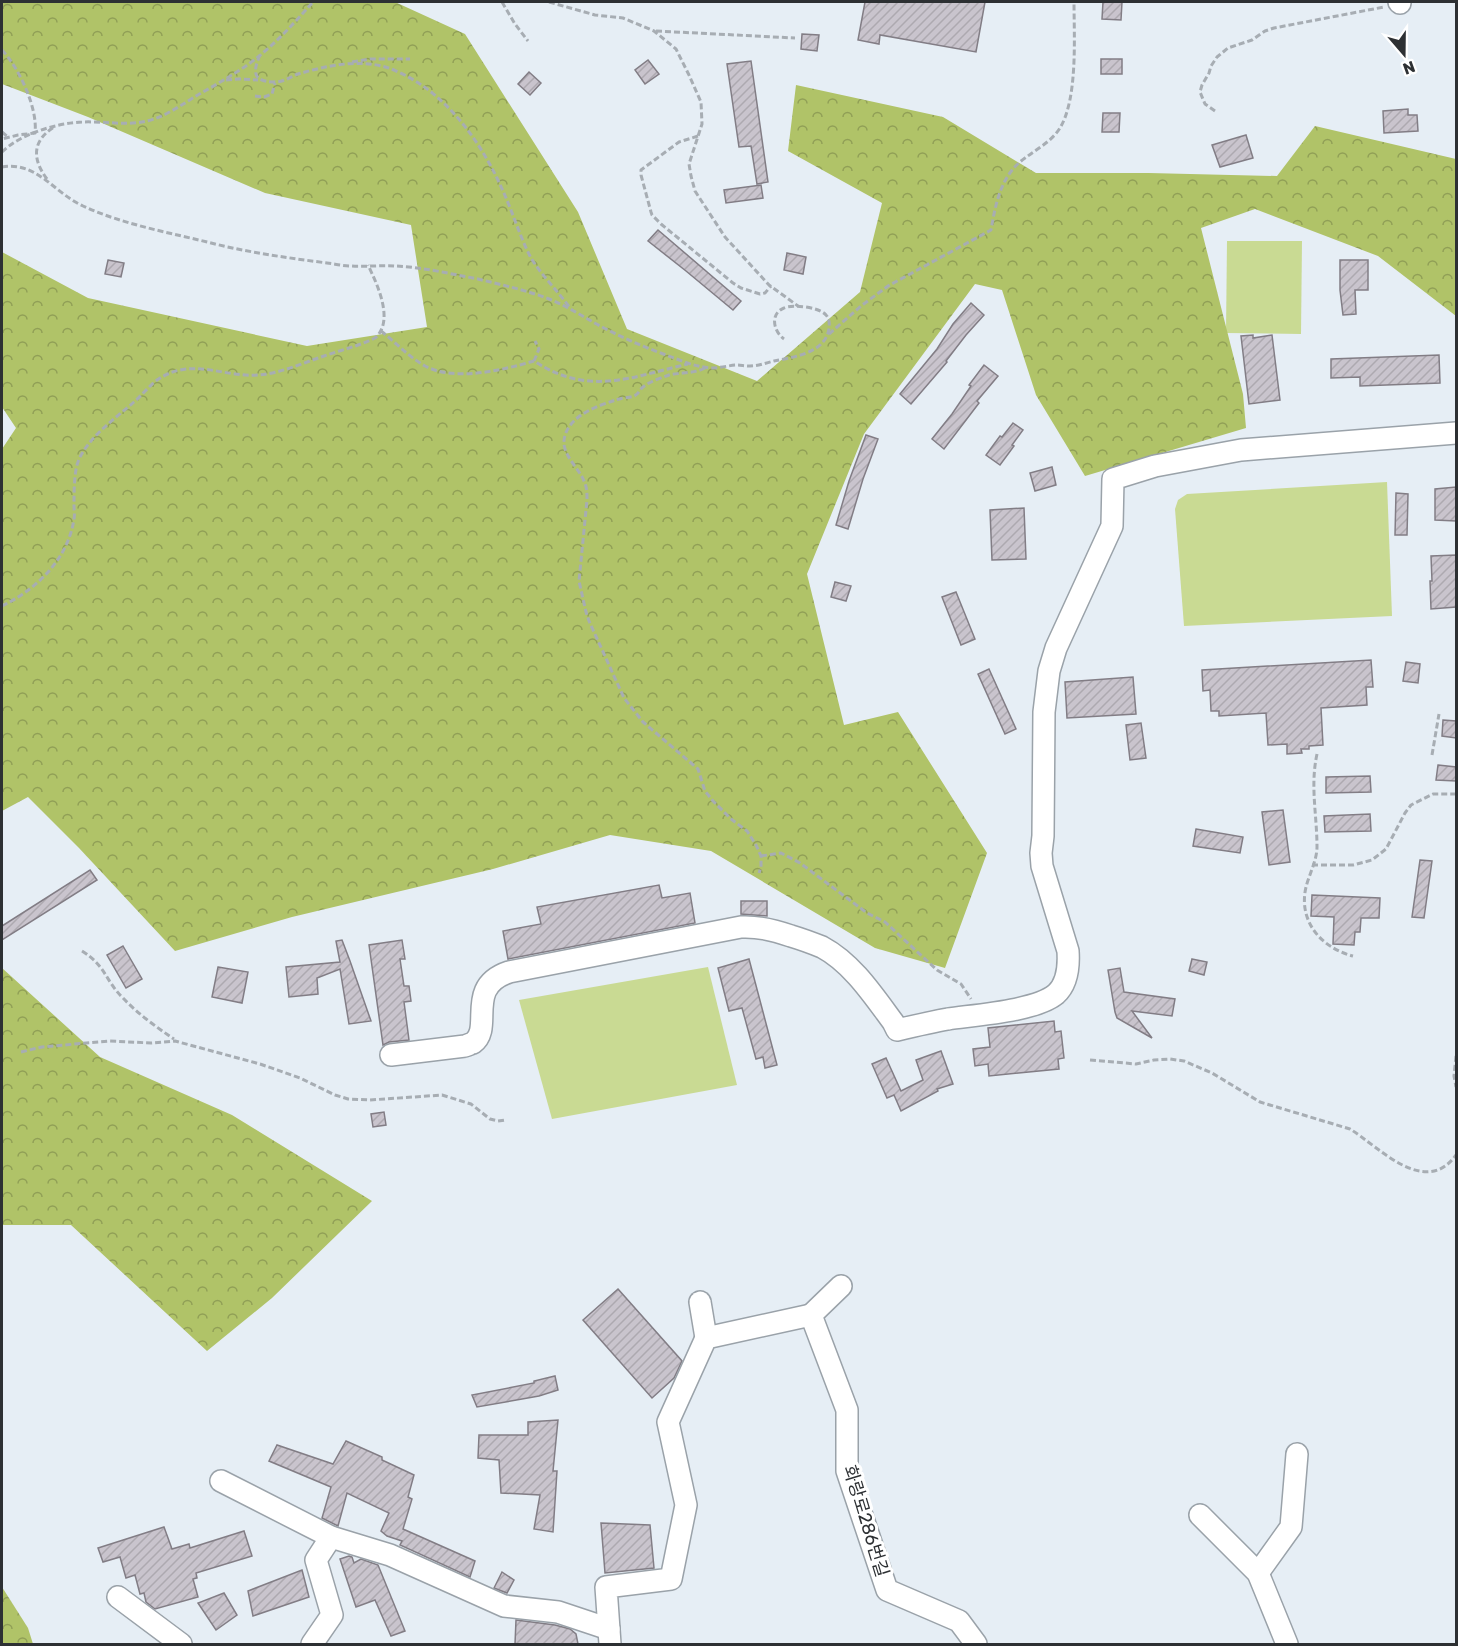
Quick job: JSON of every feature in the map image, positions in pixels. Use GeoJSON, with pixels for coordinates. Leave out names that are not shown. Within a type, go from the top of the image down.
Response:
{"type":"FeatureCollection","features":[{"type":"Feature","properties":{"kind":"street"},"geometry":{"type":"LineString","coordinates":[[391,1055],[465,1046],[473,1043],[479,1034],[485,993],[497,976],[741,927],[757,926],[778,932],[822,948],[838,958],[855,974],[897,1030],[1032,1006],[1049,999],[1063,986],[1069,963],[1068,951],[1042,866],[1044,712],[1049,672],[1056,648],[1112,526],[1113,479],[1155,466],[1241,450],[1456,433]]}},
{"type":"Feature","properties":{"kind":"street"},"geometry":{"type":"LineString","coordinates":[[706,1338],[811,1315],[841,1286]]}},
{"type":"Feature","properties":{"kind":"street"},"geometry":{"type":"LineString","coordinates":[[610,1637],[606,1587],[671,1580],[686,1505],[668,1422],[706,1338],[700,1302]]}},
{"type":"Feature","properties":{"kind":"street","name":"화랑로286번길"},"geometry":{"type":"LineString","coordinates":[[811,1315],[847,1410],[847,1472],[887,1590],[959,1621],[976,1644]]}},
{"type":"Feature","properties":{"kind":"street"},"geometry":{"type":"LineString","coordinates":[[1258,1573],[1291,1527],[1297,1454]]}},
{"type":"Feature","properties":{"kind":"street"},"geometry":{"type":"LineString","coordinates":[[222,1481],[331,1537],[390,1555],[504,1606],[558,1612],[610,1637]]}},
{"type":"Feature","properties":{"kind":"street"},"geometry":{"type":"LineString","coordinates":[[1200,1515],[1258,1573],[1287,1644]]}},
{"type":"Feature","properties":{"kind":"street"},"geometry":{"type":"LineString","coordinates":[[312,1644],[332,1615],[316,1560],[331,1537]]}},
{"type":"Feature","properties":{"kind":"street"},"geometry":{"type":"LineString","coordinates":[[118,1597],[181,1644]]}},
{"type":"Feature","properties":{"kind":"path"},"geometry":{"type":"LineString","coordinates":[[2,152],[8,146],[35,133],[56,126],[82,122],[144,121],[167,113],[222,81],[260,55],[313,2]]}},
{"type":"Feature","properties":{"kind":"path"},"geometry":{"type":"LineString","coordinates":[[502,2],[528,41]]}},
{"type":"Feature","properties":{"kind":"path"},"geometry":{"type":"LineString","coordinates":[[549,2],[595,15],[623,18],[654,31],[675,49],[696,90],[702,115],[702,124],[689,164],[695,190],[725,237],[771,286],[799,307]]}},
{"type":"Feature","properties":{"kind":"path"},"geometry":{"type":"LineString","coordinates":[[2,167],[23,167],[81,206],[148,227],[263,254],[352,266],[409,267],[477,279],[549,299],[622,338],[690,364],[714,368],[750,366],[790,359],[820,345],[861,306],[888,286],[991,230],[997,200],[1006,175],[1049,140],[1059,129],[1065,117],[1071,85],[1074,2]]}},
{"type":"Feature","properties":{"kind":"path"},"geometry":{"type":"LineString","coordinates":[[1215,111],[1205,104],[1200,92],[1211,66],[1222,51],[1274,28],[1399,2]]}},
{"type":"Feature","properties":{"kind":"path"},"geometry":{"type":"LineString","coordinates":[[654,31],[795,38]]}},
{"type":"Feature","properties":{"kind":"path"},"geometry":{"type":"LineString","coordinates":[[2,50],[14,66],[31,103],[35,117],[35,133]]}},
{"type":"Feature","properties":{"kind":"path"},"geometry":{"type":"LineString","coordinates":[[260,55],[254,71],[257,78],[275,83],[316,69],[370,59],[410,59]]}},
{"type":"Feature","properties":{"kind":"path"},"geometry":{"type":"LineString","coordinates":[[341,65],[370,64],[398,71],[432,92],[448,108],[485,157],[502,189],[533,260],[571,309]]}},
{"type":"Feature","properties":{"kind":"path"},"geometry":{"type":"LineString","coordinates":[[222,81],[263,80]]}},
{"type":"Feature","properties":{"kind":"path"},"geometry":{"type":"LineString","coordinates":[[255,96],[264,97],[272,94],[275,83]]}},
{"type":"Feature","properties":{"kind":"path"},"geometry":{"type":"LineString","coordinates":[[50,184],[39,165],[36,150],[42,136],[56,126]]}},
{"type":"Feature","properties":{"kind":"path"},"geometry":{"type":"LineString","coordinates":[[2,132],[8,137]]}},
{"type":"Feature","properties":{"kind":"path"},"geometry":{"type":"LineString","coordinates":[[2,139],[35,133]]}},
{"type":"Feature","properties":{"kind":"path"},"geometry":{"type":"LineString","coordinates":[[698,136],[679,142],[641,170],[652,216],[741,288],[760,294],[765,293],[771,286]]}},
{"type":"Feature","properties":{"kind":"path"},"geometry":{"type":"LineString","coordinates":[[2,606],[47,573],[62,555],[68,544],[75,517],[75,474],[80,457],[95,437],[156,381],[171,372],[188,368],[208,368],[248,375],[269,373],[368,342],[378,336],[385,316],[379,291],[368,265]]}},
{"type":"Feature","properties":{"kind":"path"},"geometry":{"type":"LineString","coordinates":[[784,339],[775,328],[774,321],[779,311],[785,307],[819,309],[827,315],[830,325],[828,335]]}},
{"type":"Feature","properties":{"kind":"path"},"geometry":{"type":"LineString","coordinates":[[381,331],[423,364],[433,369],[464,374],[483,373],[534,361],[568,378],[592,382],[633,378],[690,364]]}},
{"type":"Feature","properties":{"kind":"path"},"geometry":{"type":"LineString","coordinates":[[534,361],[539,349],[535,341]]}},
{"type":"Feature","properties":{"kind":"path"},"geometry":{"type":"LineString","coordinates":[[706,367],[699,371],[670,375],[656,380],[642,387],[633,397],[613,400],[577,418],[565,434],[564,443],[565,451],[584,481],[587,490],[579,581],[586,612],[624,698],[643,722],[698,769],[705,791],[722,810],[747,831],[761,856],[759,873]]}},
{"type":"Feature","properties":{"kind":"path"},"geometry":{"type":"LineString","coordinates":[[1432,755],[1439,714]]}},
{"type":"Feature","properties":{"kind":"path"},"geometry":{"type":"LineString","coordinates":[[1317,754],[1313,782],[1317,850],[1305,896],[1305,914],[1311,927],[1326,943],[1344,954],[1353,956]]}},
{"type":"Feature","properties":{"kind":"path"},"geometry":{"type":"LineString","coordinates":[[1312,865],[1353,865],[1372,860],[1386,849],[1411,805],[1433,794],[1456,794]]}},
{"type":"Feature","properties":{"kind":"path"},"geometry":{"type":"LineString","coordinates":[[761,856],[782,853],[800,863],[867,913],[885,922],[937,970],[961,984],[975,1008]]}},
{"type":"Feature","properties":{"kind":"path"},"geometry":{"type":"LineString","coordinates":[[82,951],[102,967],[121,996],[176,1041]]}},
{"type":"Feature","properties":{"kind":"path"},"geometry":{"type":"LineString","coordinates":[[21,1052],[42,1047],[110,1041],[151,1043],[176,1041],[260,1064],[348,1099],[370,1100],[442,1095],[471,1104],[490,1119],[505,1120]]}},
{"type":"Feature","properties":{"kind":"path"},"geometry":{"type":"LineString","coordinates":[[1456,1056],[1454,1076],[1456,1087]]}},
{"type":"Feature","properties":{"kind":"path"},"geometry":{"type":"LineString","coordinates":[[1090,1060],[1136,1064],[1170,1059],[1184,1061],[1212,1073],[1260,1102],[1350,1129],[1409,1169],[1434,1171],[1446,1167],[1456,1155]]}},
{"type":"Feature","properties":{"kind":"green space"},"geometry":{"type":"Polygon","coordinates":[[[2,2],[395,2],[465,34],[578,212],[627,329],[757,381],[860,292],[882,203],[788,151],[796,85],[943,117],[1036,173],[1277,176],[1315,126],[1456,159],[1456,316],[1378,256],[1255,209],[1201,228],[1243,394],[1246,428],[1085,476],[1036,395],[1002,290],[975,284],[864,434],[807,574],[844,725],[898,712],[987,853],[945,968],[875,948],[711,851],[610,835],[493,869],[292,917],[175,951],[28,797],[2,811],[2,449],[16,428],[2,407],[2,252],[88,298],[307,346],[427,327],[411,225],[265,193],[88,117],[2,84],[2,2]]]}},
{"type":"Feature","properties":{"kind":"green space"},"geometry":{"type":"Polygon","coordinates":[[[1227,241],[1302,241],[1301,334],[1226,333],[1227,241]]]}},
{"type":"Feature","properties":{"kind":"green space"},"geometry":{"type":"Polygon","coordinates":[[[1387,482],[1392,616],[1184,626],[1175,509],[1178,500],[1187,494],[1387,482]]]}},
{"type":"Feature","properties":{"kind":"green space"},"geometry":{"type":"Polygon","coordinates":[[[708,967],[737,1085],[552,1119],[519,1000],[708,967]]]}},
{"type":"Feature","properties":{"kind":"green space"},"geometry":{"type":"Polygon","coordinates":[[[2,968],[100,1057],[232,1115],[372,1201],[272,1298],[207,1351],[71,1225],[2,1225],[2,968]]]}},
{"type":"Feature","properties":{"kind":"green space"},"geometry":{"type":"Polygon","coordinates":[[[2,1587],[28,1628],[33,1644],[2,1644],[2,1587]]]}},
{"type":"Feature","properties":{"kind":"building"},"geometry":{"type":"Polygon","coordinates":[[[865,2],[985,2],[976,52],[880,35],[879,44],[858,40],[865,2]]]}},
{"type":"Feature","properties":{"kind":"building"},"geometry":{"type":"Polygon","coordinates":[[[1103,2],[1122,2],[1121,20],[1102,19],[1103,2]]]}},
{"type":"Feature","properties":{"kind":"building"},"geometry":{"type":"Polygon","coordinates":[[[802,34],[819,35],[817,51],[801,49],[802,34]]]}},
{"type":"Feature","properties":{"kind":"building"},"geometry":{"type":"Polygon","coordinates":[[[1101,59],[1122,59],[1122,74],[1101,74],[1101,59]]]}},
{"type":"Feature","properties":{"kind":"building"},"geometry":{"type":"Polygon","coordinates":[[[648,60],[659,74],[645,84],[635,70],[648,60]]]}},
{"type":"Feature","properties":{"kind":"building"},"geometry":{"type":"Polygon","coordinates":[[[751,61],[768,182],[757,184],[751,146],[739,147],[727,64],[751,61]]]}},
{"type":"Feature","properties":{"kind":"building"},"geometry":{"type":"Polygon","coordinates":[[[529,72],[541,83],[530,95],[518,84],[529,72]]]}},
{"type":"Feature","properties":{"kind":"building"},"geometry":{"type":"Polygon","coordinates":[[[1408,109],[1408,115],[1417,115],[1418,131],[1384,133],[1383,111],[1408,109]]]}},
{"type":"Feature","properties":{"kind":"building"},"geometry":{"type":"Polygon","coordinates":[[[1103,113],[1120,113],[1119,132],[1102,132],[1103,113]]]}},
{"type":"Feature","properties":{"kind":"building"},"geometry":{"type":"Polygon","coordinates":[[[1246,135],[1253,158],[1220,167],[1212,145],[1246,135]]]}},
{"type":"Feature","properties":{"kind":"building"},"geometry":{"type":"Polygon","coordinates":[[[761,185],[763,198],[726,203],[724,190],[761,185]]]}},
{"type":"Feature","properties":{"kind":"building"},"geometry":{"type":"Polygon","coordinates":[[[658,230],[741,301],[733,310],[648,241],[658,230]]]}},
{"type":"Feature","properties":{"kind":"building"},"geometry":{"type":"Polygon","coordinates":[[[787,253],[806,257],[803,274],[784,270],[787,253]]]}},
{"type":"Feature","properties":{"kind":"building"},"geometry":{"type":"Polygon","coordinates":[[[108,260],[124,263],[121,277],[105,274],[108,260]]]}},
{"type":"Feature","properties":{"kind":"building"},"geometry":{"type":"Polygon","coordinates":[[[1340,260],[1368,260],[1368,290],[1355,290],[1356,314],[1343,315],[1340,260]]]}},
{"type":"Feature","properties":{"kind":"building"},"geometry":{"type":"Polygon","coordinates":[[[971,303],[984,315],[911,404],[900,394],[971,303]]]}},
{"type":"Feature","properties":{"kind":"building"},"geometry":{"type":"Polygon","coordinates":[[[1253,335],[1253,338],[1272,335],[1280,400],[1249,404],[1241,336],[1253,335]]]}},
{"type":"Feature","properties":{"kind":"building"},"geometry":{"type":"Polygon","coordinates":[[[1439,355],[1440,383],[1360,386],[1360,377],[1331,378],[1331,359],[1439,355]]]}},
{"type":"Feature","properties":{"kind":"building"},"geometry":{"type":"Polygon","coordinates":[[[984,365],[998,376],[977,401],[979,403],[944,449],[932,439],[952,414],[984,365]]]}},
{"type":"Feature","properties":{"kind":"building"},"geometry":{"type":"Polygon","coordinates":[[[1013,423],[1023,430],[1000,465],[986,455],[1013,423]]]}},
{"type":"Feature","properties":{"kind":"building"},"geometry":{"type":"Polygon","coordinates":[[[866,435],[878,439],[848,529],[836,525],[866,435]]]}},
{"type":"Feature","properties":{"kind":"building"},"geometry":{"type":"Polygon","coordinates":[[[1052,467],[1056,485],[1035,491],[1030,473],[1052,467]]]}},
{"type":"Feature","properties":{"kind":"building"},"geometry":{"type":"Polygon","coordinates":[[[1456,487],[1456,521],[1435,520],[1435,489],[1456,487]]]}},
{"type":"Feature","properties":{"kind":"building"},"geometry":{"type":"Polygon","coordinates":[[[1396,493],[1408,494],[1407,535],[1395,535],[1396,493]]]}},
{"type":"Feature","properties":{"kind":"building"},"geometry":{"type":"Polygon","coordinates":[[[1024,508],[1026,559],[992,560],[990,510],[1024,508]]]}},
{"type":"Feature","properties":{"kind":"building"},"geometry":{"type":"Polygon","coordinates":[[[1456,555],[1456,607],[1431,609],[1431,556],[1456,555]]]}},
{"type":"Feature","properties":{"kind":"building"},"geometry":{"type":"Polygon","coordinates":[[[835,582],[851,586],[846,601],[831,597],[835,582]]]}},
{"type":"Feature","properties":{"kind":"building"},"geometry":{"type":"Polygon","coordinates":[[[956,592],[975,639],[961,645],[942,597],[956,592]]]}},
{"type":"Feature","properties":{"kind":"building"},"geometry":{"type":"Polygon","coordinates":[[[1371,660],[1373,687],[1366,687],[1367,705],[1321,708],[1323,745],[1301,749],[1302,753],[1287,754],[1287,744],[1268,745],[1266,713],[1219,716],[1219,711],[1211,711],[1210,690],[1203,691],[1202,670],[1371,660]]]}},
{"type":"Feature","properties":{"kind":"building"},"geometry":{"type":"Polygon","coordinates":[[[1406,662],[1420,664],[1418,683],[1403,681],[1406,662]]]}},
{"type":"Feature","properties":{"kind":"building"},"geometry":{"type":"Polygon","coordinates":[[[989,669],[1016,729],[1005,734],[978,674],[989,669]]]}},
{"type":"Feature","properties":{"kind":"building"},"geometry":{"type":"Polygon","coordinates":[[[1133,677],[1136,714],[1067,718],[1065,682],[1133,677]]]}},
{"type":"Feature","properties":{"kind":"building"},"geometry":{"type":"Polygon","coordinates":[[[1443,720],[1456,721],[1456,738],[1442,736],[1443,720]]]}},
{"type":"Feature","properties":{"kind":"building"},"geometry":{"type":"Polygon","coordinates":[[[1141,723],[1146,758],[1130,760],[1126,725],[1141,723]]]}},
{"type":"Feature","properties":{"kind":"building"},"geometry":{"type":"Polygon","coordinates":[[[1438,765],[1456,767],[1456,781],[1436,780],[1438,765]]]}},
{"type":"Feature","properties":{"kind":"building"},"geometry":{"type":"Polygon","coordinates":[[[1370,776],[1371,792],[1326,793],[1326,777],[1370,776]]]}},
{"type":"Feature","properties":{"kind":"building"},"geometry":{"type":"Polygon","coordinates":[[[1283,810],[1290,862],[1269,865],[1262,812],[1283,810]]]}},
{"type":"Feature","properties":{"kind":"building"},"geometry":{"type":"Polygon","coordinates":[[[1370,814],[1371,831],[1325,832],[1324,816],[1370,814]]]}},
{"type":"Feature","properties":{"kind":"building"},"geometry":{"type":"Polygon","coordinates":[[[1196,829],[1243,837],[1240,853],[1193,846],[1196,829]]]}},
{"type":"Feature","properties":{"kind":"building"},"geometry":{"type":"Polygon","coordinates":[[[1420,860],[1432,861],[1424,918],[1412,917],[1420,860]]]}},
{"type":"Feature","properties":{"kind":"building"},"geometry":{"type":"Polygon","coordinates":[[[90,870],[97,880],[2,940],[2,926],[90,870]]]}},
{"type":"Feature","properties":{"kind":"building"},"geometry":{"type":"Polygon","coordinates":[[[659,885],[662,898],[690,893],[695,923],[508,959],[503,931],[541,924],[537,907],[659,885]]]}},
{"type":"Feature","properties":{"kind":"building"},"geometry":{"type":"Polygon","coordinates":[[[1312,895],[1380,898],[1379,918],[1361,918],[1360,932],[1355,932],[1354,945],[1333,944],[1334,917],[1311,916],[1312,895]]]}},
{"type":"Feature","properties":{"kind":"building"},"geometry":{"type":"Polygon","coordinates":[[[741,901],[767,901],[767,916],[741,914],[741,901]]]}},
{"type":"Feature","properties":{"kind":"building"},"geometry":{"type":"Polygon","coordinates":[[[342,940],[371,1021],[349,1024],[340,969],[317,978],[318,994],[289,997],[286,967],[340,962],[336,941],[342,940]]]}},
{"type":"Feature","properties":{"kind":"building"},"geometry":{"type":"Polygon","coordinates":[[[402,940],[405,959],[400,959],[404,986],[409,986],[411,1001],[404,1002],[409,1040],[389,1042],[383,1045],[369,945],[402,940]]]}},
{"type":"Feature","properties":{"kind":"building"},"geometry":{"type":"Polygon","coordinates":[[[123,946],[142,979],[126,988],[107,955],[123,946]]]}},
{"type":"Feature","properties":{"kind":"building"},"geometry":{"type":"Polygon","coordinates":[[[749,959],[777,1065],[765,1068],[763,1057],[756,1059],[742,1008],[729,1011],[718,968],[749,959]]]}},
{"type":"Feature","properties":{"kind":"building"},"geometry":{"type":"Polygon","coordinates":[[[1192,959],[1207,962],[1204,975],[1189,971],[1192,959]]]}},
{"type":"Feature","properties":{"kind":"building"},"geometry":{"type":"Polygon","coordinates":[[[218,967],[248,972],[242,1003],[212,997],[218,967]]]}},
{"type":"Feature","properties":{"kind":"building"},"geometry":{"type":"Polygon","coordinates":[[[1120,968],[1124,992],[1175,999],[1172,1016],[1132,1011],[1152,1038],[1117,1018],[1108,970],[1120,968]]]}},
{"type":"Feature","properties":{"kind":"building"},"geometry":{"type":"Polygon","coordinates":[[[1054,1021],[1055,1032],[1061,1031],[1064,1058],[1058,1059],[1059,1069],[989,1076],[988,1064],[975,1066],[973,1049],[990,1047],[988,1028],[1054,1021]]]}},
{"type":"Feature","properties":{"kind":"building"},"geometry":{"type":"Polygon","coordinates":[[[941,1051],[953,1084],[937,1089],[938,1091],[901,1111],[894,1095],[887,1098],[872,1064],[886,1058],[901,1091],[923,1080],[916,1060],[941,1051]]]}},
{"type":"Feature","properties":{"kind":"building"},"geometry":{"type":"Polygon","coordinates":[[[384,1112],[386,1125],[373,1127],[371,1114],[384,1112]]]}},
{"type":"Feature","properties":{"kind":"building"},"geometry":{"type":"Polygon","coordinates":[[[618,1289],[682,1361],[674,1378],[652,1398],[583,1320],[618,1289]]]}},
{"type":"Feature","properties":{"kind":"building"},"geometry":{"type":"Polygon","coordinates":[[[555,1376],[558,1390],[539,1396],[477,1407],[472,1395],[534,1383],[534,1381],[555,1376]]]}},
{"type":"Feature","properties":{"kind":"building"},"geometry":{"type":"Polygon","coordinates":[[[558,1420],[553,1471],[557,1471],[553,1532],[534,1529],[540,1495],[501,1493],[499,1460],[478,1458],[479,1435],[528,1435],[528,1422],[558,1420]]]}},
{"type":"Feature","properties":{"kind":"building"},"geometry":{"type":"Polygon","coordinates":[[[346,1441],[414,1475],[408,1497],[412,1499],[403,1529],[475,1561],[470,1577],[400,1545],[402,1541],[387,1536],[381,1531],[389,1513],[347,1493],[338,1526],[322,1518],[331,1487],[269,1461],[277,1445],[333,1464],[346,1441]]]}},
{"type":"Feature","properties":{"kind":"building"},"geometry":{"type":"Polygon","coordinates":[[[601,1523],[650,1525],[654,1568],[605,1573],[601,1523]]]}},
{"type":"Feature","properties":{"kind":"building"},"geometry":{"type":"Polygon","coordinates":[[[164,1527],[172,1549],[189,1544],[190,1548],[244,1531],[252,1556],[196,1573],[197,1578],[193,1579],[198,1597],[155,1609],[146,1602],[144,1593],[140,1594],[135,1575],[126,1578],[120,1557],[103,1562],[98,1548],[164,1527]]]}},
{"type":"Feature","properties":{"kind":"building"},"geometry":{"type":"Polygon","coordinates":[[[352,1557],[354,1563],[361,1559],[378,1565],[405,1631],[391,1636],[375,1600],[356,1607],[340,1559],[352,1557]]]}},
{"type":"Feature","properties":{"kind":"building"},"geometry":{"type":"Polygon","coordinates":[[[302,1570],[309,1597],[253,1616],[248,1591],[302,1570]]]}},
{"type":"Feature","properties":{"kind":"building"},"geometry":{"type":"Polygon","coordinates":[[[502,1572],[514,1580],[507,1593],[494,1588],[502,1572]]]}},
{"type":"Feature","properties":{"kind":"building"},"geometry":{"type":"Polygon","coordinates":[[[224,1593],[237,1615],[216,1630],[198,1603],[224,1593]]]}},
{"type":"Feature","properties":{"kind":"building"},"geometry":{"type":"Polygon","coordinates":[[[516,1620],[570,1629],[576,1634],[578,1644],[515,1644],[516,1620]]]}}]}
